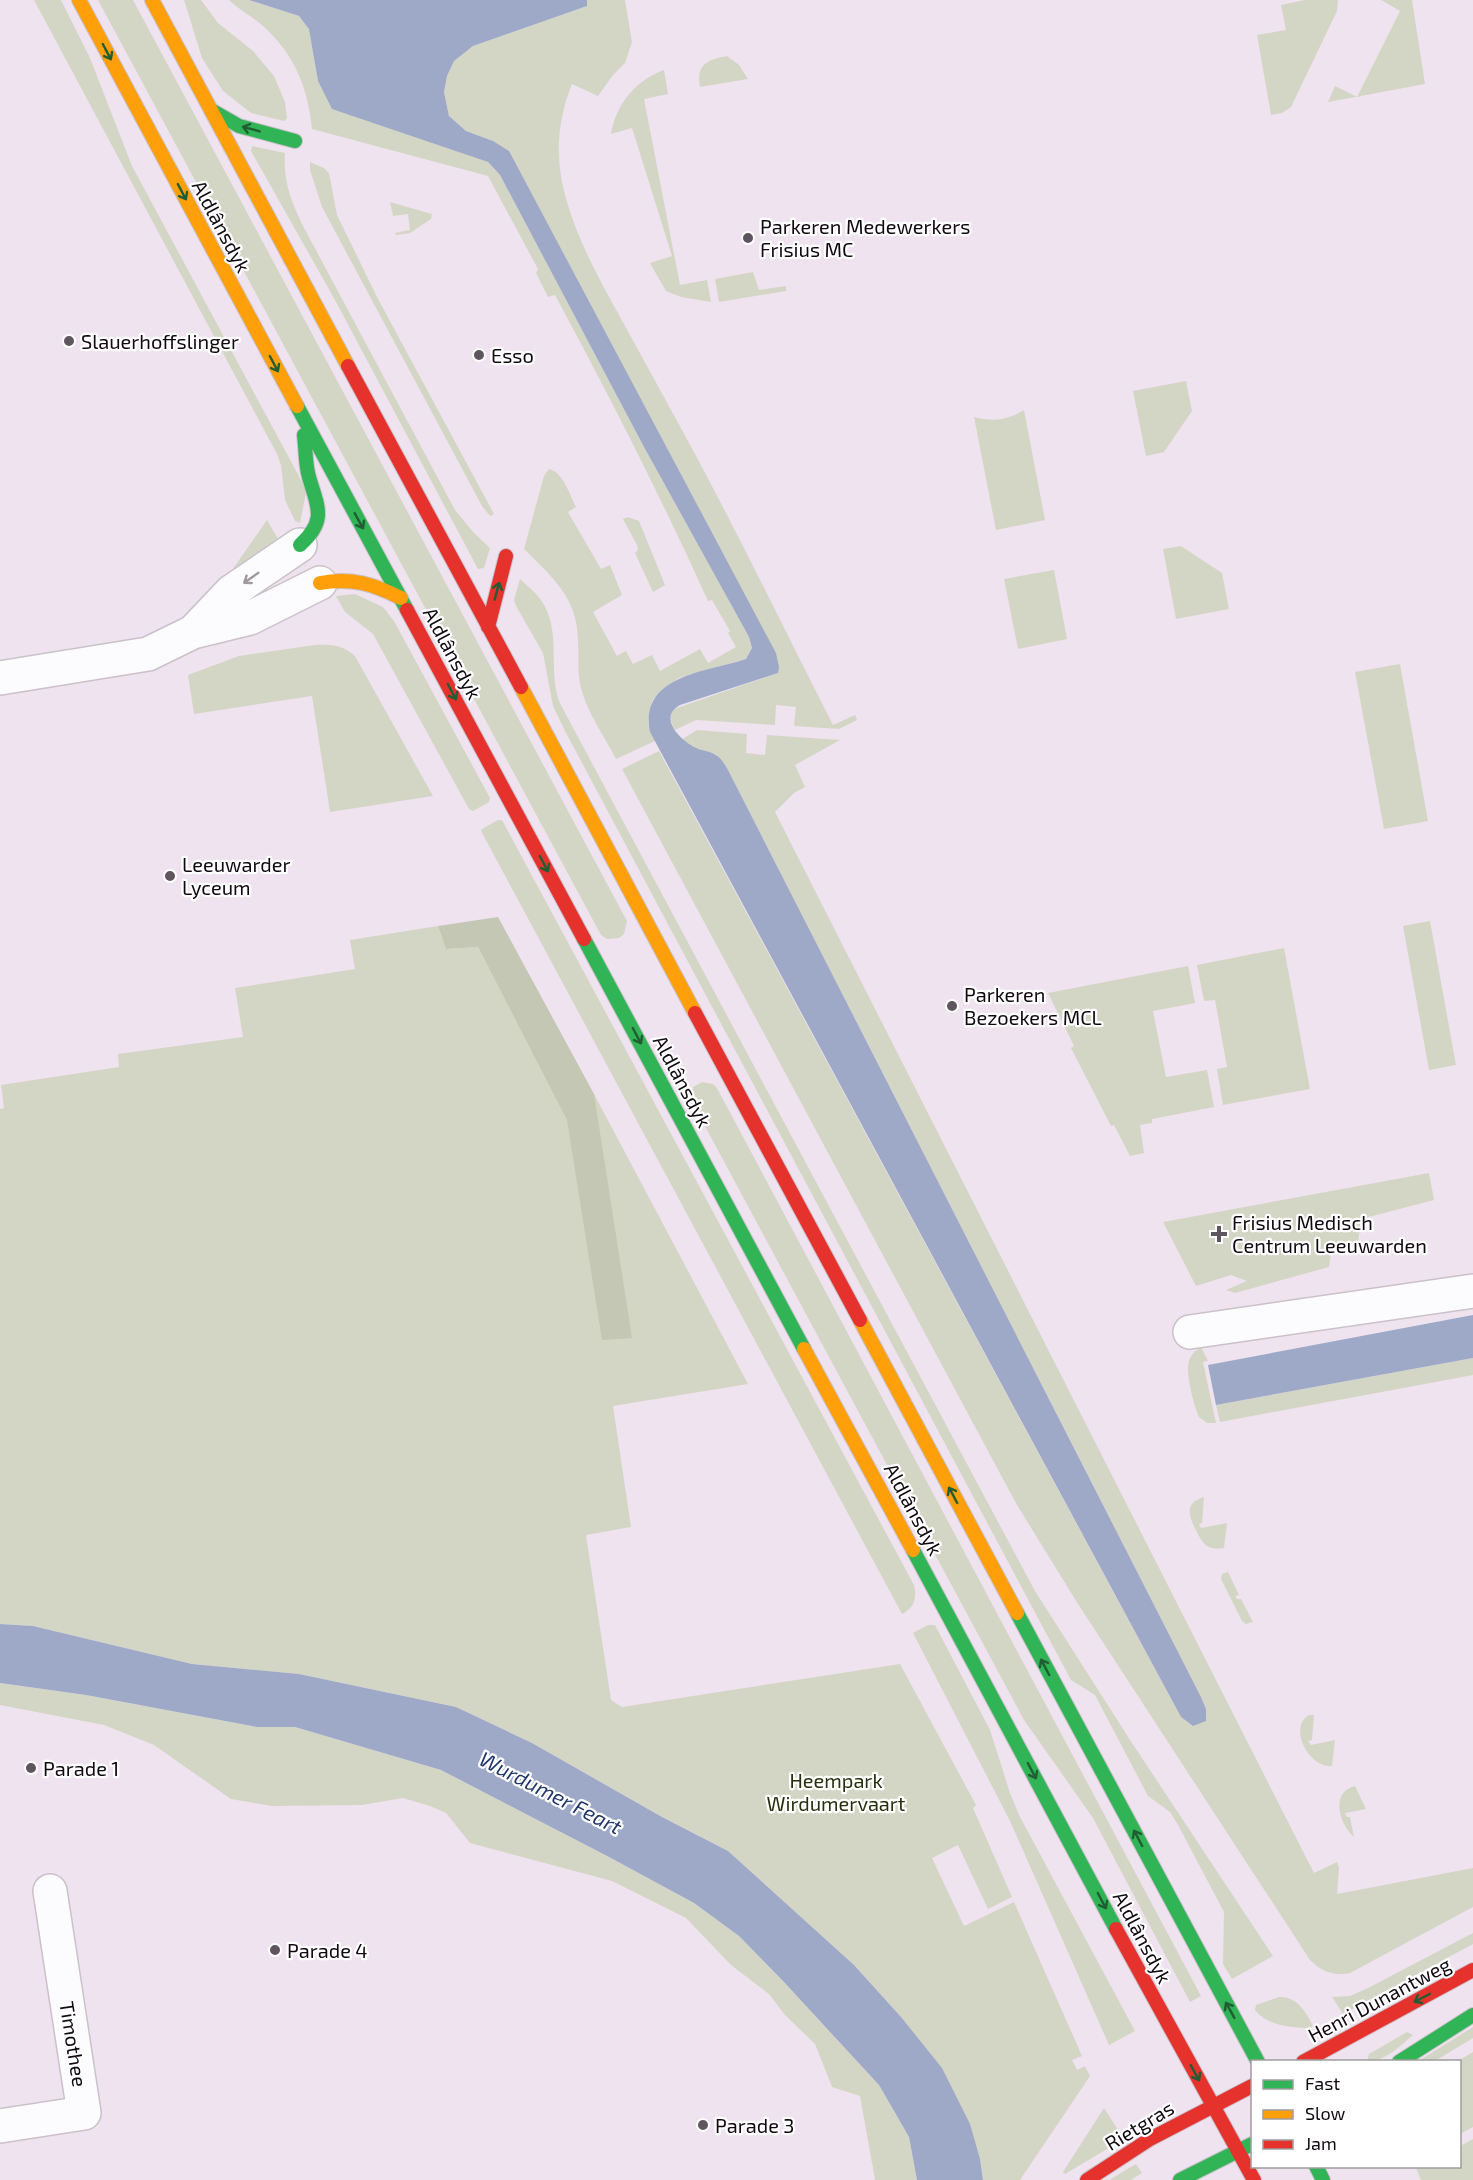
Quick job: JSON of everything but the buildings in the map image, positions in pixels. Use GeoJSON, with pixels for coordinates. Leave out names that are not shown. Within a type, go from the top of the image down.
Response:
{"type":"FeatureCollection","features":[{"type":"Feature","properties":{"kind":"main road","name":"Aldlânsdyk"},"geometry":{"type":"LineString","coordinates":[[80,0],[1254,2180]]}},
{"type":"Feature","properties":{"kind":"main road","name":"Aldlânsdyk"},"geometry":{"type":"LineString","coordinates":[[152,0],[1257,2060]]}},
{"type":"Feature","properties":{"kind":"main road"},"geometry":{"type":"LineString","coordinates":[[211,110],[239,126],[295,141]]}},
{"type":"Feature","properties":{"kind":"main road"},"geometry":{"type":"LineString","coordinates":[[300,545],[311,533],[318,510],[318,501],[309,479],[302,416]]}},
{"type":"Feature","properties":{"kind":"main road"},"geometry":{"type":"LineString","coordinates":[[488,627],[506,556]]}},
{"type":"Feature","properties":{"kind":"main road"},"geometry":{"type":"LineString","coordinates":[[320,583],[336,579],[352,579],[372,584],[401,598]]}},
{"type":"Feature","properties":{"kind":"main road","name":"Henri Dunantweg"},"geometry":{"type":"LineString","coordinates":[[1305,2060],[1473,1970]]}},
{"type":"Feature","properties":{"kind":"main road"},"geometry":{"type":"LineString","coordinates":[[1401,2060],[1473,2015]]}},
{"type":"Feature","properties":{"kind":"main road"},"geometry":{"type":"LineString","coordinates":[[1213,2105],[1251,2086]]}},
{"type":"Feature","properties":{"kind":"main road","name":"Rietgras"},"geometry":{"type":"LineString","coordinates":[[1087,2180],[1150,2139],[1213,2105]]}},
{"type":"Feature","properties":{"kind":"main road"},"geometry":{"type":"LineString","coordinates":[[1180,2180],[1251,2144]]}},
{"type":"Feature","properties":{"kind":"street"},"geometry":{"type":"LineString","coordinates":[[193,632],[231,592],[300,545]]}},
{"type":"Feature","properties":{"kind":"street"},"geometry":{"type":"LineString","coordinates":[[0,678],[148,654],[193,632],[250,618],[320,583]]}},
{"type":"Feature","properties":{"kind":"street"},"geometry":{"type":"LineString","coordinates":[[1190,1332],[1473,1291]]}},
{"type":"Feature","properties":{"kind":"street","name":"Timothee"},"geometry":{"type":"LineString","coordinates":[[0,2126],[84,2113],[50,1891]]}},
{"type":"Feature","properties":{"kind":"green space"},"geometry":{"type":"Polygon","coordinates":[[[34,0],[61,0],[90,58],[132,166],[301,480],[306,493],[300,523],[295,521],[285,500],[281,465],[277,454],[34,0]]]}},
{"type":"Feature","properties":{"kind":"green space"},"geometry":{"type":"Polygon","coordinates":[[[98,0],[133,0],[627,921],[624,934],[619,938],[607,939],[601,935],[98,0]]]}},
{"type":"Feature","properties":{"kind":"green space"},"geometry":{"type":"Polygon","coordinates":[[[184,0],[201,0],[218,23],[253,51],[274,76],[285,102],[287,118],[284,121],[251,113],[223,91],[202,58],[184,0]]]}},
{"type":"Feature","properties":{"kind":"green space"},"geometry":{"type":"Polygon","coordinates":[[[229,0],[249,0],[299,16],[310,29],[318,81],[445,147],[488,162],[500,175],[644,447],[749,637],[752,648],[746,659],[679,678],[662,690],[652,701],[650,732],[655,741],[616,759],[592,715],[581,688],[577,627],[569,601],[554,580],[524,549],[544,476],[549,469],[554,471],[566,485],[576,507],[568,512],[601,569],[610,565],[622,595],[593,612],[617,656],[626,651],[633,664],[652,655],[660,671],[700,649],[708,663],[736,647],[728,633],[730,631],[712,600],[708,601],[595,370],[555,295],[548,297],[536,273],[538,269],[488,176],[312,129],[303,85],[291,60],[263,26],[229,0]]]}},
{"type":"Feature","properties":{"kind":"green space"},"geometry":{"type":"Polygon","coordinates":[[[587,0],[625,0],[632,42],[625,63],[598,96],[572,84],[563,112],[559,139],[562,181],[570,211],[581,241],[596,271],[721,503],[833,725],[855,715],[857,720],[839,729],[794,726],[796,707],[776,705],[775,725],[696,720],[675,730],[671,719],[674,709],[778,673],[493,141],[466,131],[449,116],[444,92],[447,76],[454,61],[473,46],[587,6],[587,0]]]}},
{"type":"Feature","properties":{"kind":"green space"},"geometry":{"type":"Polygon","coordinates":[[[1305,0],[1338,0],[1337,11],[1291,107],[1282,113],[1271,115],[1257,35],[1286,30],[1281,5],[1305,0]]]}},
{"type":"Feature","properties":{"kind":"green space"},"geometry":{"type":"Polygon","coordinates":[[[1381,0],[1412,0],[1425,84],[1357,97],[1400,11],[1381,0]]]}},
{"type":"Feature","properties":{"kind":"green space"},"geometry":{"type":"Polygon","coordinates":[[[727,56],[739,65],[748,79],[700,87],[700,73],[704,64],[727,56]]]}},
{"type":"Feature","properties":{"kind":"green space"},"geometry":{"type":"Polygon","coordinates":[[[664,70],[668,94],[644,99],[680,285],[707,280],[711,302],[681,297],[666,291],[650,263],[672,256],[632,128],[611,134],[617,113],[629,94],[645,80],[664,70]]]}},
{"type":"Feature","properties":{"kind":"green space"},"geometry":{"type":"Polygon","coordinates":[[[1335,86],[1356,97],[1328,102],[1335,86]]]}},
{"type":"Feature","properties":{"kind":"green space"},"geometry":{"type":"Polygon","coordinates":[[[252,146],[285,153],[285,173],[289,191],[303,226],[455,510],[490,548],[484,568],[478,569],[335,300],[251,151],[252,146]]]}},
{"type":"Feature","properties":{"kind":"green space"},"geometry":{"type":"Polygon","coordinates":[[[310,162],[324,168],[329,173],[337,215],[377,297],[494,514],[490,516],[482,506],[322,207],[310,170],[310,162]]]}},
{"type":"Feature","properties":{"kind":"green space"},"geometry":{"type":"Polygon","coordinates":[[[390,202],[432,214],[431,219],[410,233],[396,235],[395,233],[410,230],[408,214],[393,216],[390,202]]]}},
{"type":"Feature","properties":{"kind":"green space"},"geometry":{"type":"Polygon","coordinates":[[[753,272],[759,290],[786,286],[786,291],[719,302],[715,279],[753,272]]]}},
{"type":"Feature","properties":{"kind":"green space"},"geometry":{"type":"Polygon","coordinates":[[[1186,381],[1192,411],[1164,452],[1146,456],[1133,391],[1186,381]]]}},
{"type":"Feature","properties":{"kind":"green space"},"geometry":{"type":"Polygon","coordinates":[[[1024,410],[1045,520],[996,530],[974,417],[1000,419],[1024,410]]]}},
{"type":"Feature","properties":{"kind":"green space"},"geometry":{"type":"Polygon","coordinates":[[[628,517],[639,521],[665,585],[653,592],[635,553],[638,550],[637,545],[623,519],[628,517]]]}},
{"type":"Feature","properties":{"kind":"green space"},"geometry":{"type":"Polygon","coordinates":[[[267,520],[281,544],[228,576],[267,520]]]}},
{"type":"Feature","properties":{"kind":"green space"},"geometry":{"type":"Polygon","coordinates":[[[1181,546],[1222,573],[1229,609],[1176,619],[1163,549],[1181,546]]]}},
{"type":"Feature","properties":{"kind":"green space"},"geometry":{"type":"Polygon","coordinates":[[[1054,570],[1067,639],[1018,649],[1004,579],[1054,570]]]}},
{"type":"Feature","properties":{"kind":"green space"},"geometry":{"type":"Polygon","coordinates":[[[520,579],[537,595],[550,619],[555,685],[561,705],[1035,1591],[1273,1956],[1232,1979],[1223,1964],[1224,1912],[1178,1825],[1170,1812],[1148,1796],[1095,1695],[1071,1680],[565,731],[553,706],[543,653],[514,600],[520,579]]]}},
{"type":"Feature","properties":{"kind":"green space"},"geometry":{"type":"Polygon","coordinates":[[[355,594],[383,607],[394,621],[490,798],[489,802],[473,811],[469,809],[373,634],[345,612],[336,596],[355,594]]]}},
{"type":"Feature","properties":{"kind":"green space"},"geometry":{"type":"Polygon","coordinates":[[[315,645],[336,646],[355,656],[433,796],[330,812],[312,696],[194,714],[188,675],[239,656],[315,645]]]}},
{"type":"Feature","properties":{"kind":"green space"},"geometry":{"type":"Polygon","coordinates":[[[1400,664],[1428,821],[1384,829],[1355,672],[1400,664]]]}},
{"type":"Feature","properties":{"kind":"green space"},"geometry":{"type":"Polygon","coordinates":[[[697,730],[747,734],[746,753],[765,755],[767,735],[840,740],[795,765],[805,787],[794,793],[775,812],[1314,1873],[1337,1862],[1339,1868],[1337,1894],[1473,1868],[1473,1907],[1350,1973],[1328,1972],[1310,1960],[1078,1604],[1017,1505],[622,769],[659,751],[1181,1717],[1193,1726],[1206,1709],[1201,1697],[728,770],[716,754],[696,749],[681,740],[697,730]]]}},
{"type":"Feature","properties":{"kind":"green space"},"geometry":{"type":"Polygon","coordinates":[[[498,820],[502,820],[914,1585],[914,1602],[910,1609],[902,1614],[481,831],[498,820]]]}},
{"type":"Feature","properties":{"kind":"green space"},"geometry":{"type":"Polygon","coordinates":[[[498,917],[594,1094],[632,1338],[602,1340],[567,1120],[478,947],[446,949],[438,926],[498,917]]]}},
{"type":"Feature","properties":{"kind":"green space"},"geometry":{"type":"Polygon","coordinates":[[[1430,921],[1456,1065],[1429,1070],[1403,926],[1430,921]]]}},
{"type":"Feature","properties":{"kind":"green space","name":"Heempark Wirdumervaart"},"geometry":{"type":"Polygon","coordinates":[[[438,926],[446,949],[478,947],[566,1117],[564,1098],[594,1094],[748,1384],[613,1406],[631,1527],[586,1535],[611,1700],[622,1707],[900,1664],[976,1805],[973,1808],[1012,1897],[988,1909],[958,1845],[932,1858],[964,1926],[1014,1902],[1082,2056],[1072,2060],[1077,2070],[1085,2066],[1090,2076],[1020,2180],[983,2180],[980,2159],[901,2017],[854,1965],[728,1851],[662,1817],[532,1743],[456,1707],[299,1674],[192,1664],[33,1626],[0,1624],[0,1109],[4,1108],[1,1085],[119,1067],[118,1054],[243,1037],[235,988],[355,969],[350,940],[438,926]]]}},
{"type":"Feature","properties":{"kind":"green space"},"geometry":{"type":"Polygon","coordinates":[[[1284,948],[1310,1089],[1223,1105],[1217,1069],[1227,1067],[1215,1000],[1204,1001],[1197,965],[1284,948]]]}},
{"type":"Feature","properties":{"kind":"green space"},"geometry":{"type":"Polygon","coordinates":[[[1188,966],[1195,1003],[1153,1011],[1166,1077],[1207,1070],[1214,1107],[1152,1119],[1152,1123],[1140,1125],[1144,1153],[1130,1156],[1114,1125],[1111,1126],[1071,1048],[1074,1046],[1048,993],[1188,966]]]}},
{"type":"Feature","properties":{"kind":"green space"},"geometry":{"type":"Polygon","coordinates":[[[702,1082],[713,1084],[717,1088],[1201,1996],[1190,2002],[1093,1818],[1024,1720],[691,1100],[693,1087],[702,1082]]]}},
{"type":"Feature","properties":{"kind":"green space"},"geometry":{"type":"Polygon","coordinates":[[[1429,1173],[1434,1200],[1361,1219],[1358,1242],[1332,1245],[1329,1267],[1235,1293],[1226,1290],[1247,1281],[1231,1275],[1196,1286],[1163,1222],[1429,1173]]]}},
{"type":"Feature","properties":{"kind":"green space"},"geometry":{"type":"Polygon","coordinates":[[[1201,1347],[1208,1361],[1203,1362],[1216,1423],[1207,1423],[1199,1417],[1191,1389],[1188,1373],[1189,1361],[1201,1347]]]}},
{"type":"Feature","properties":{"kind":"green space"},"geometry":{"type":"Polygon","coordinates":[[[1473,1358],[1473,1375],[1220,1422],[1216,1405],[1473,1358]]]}},
{"type":"Feature","properties":{"kind":"green space"},"geometry":{"type":"Polygon","coordinates":[[[1204,1497],[1202,1523],[1199,1524],[1201,1528],[1227,1523],[1224,1548],[1213,1548],[1205,1544],[1190,1516],[1190,1507],[1204,1497]]]}},
{"type":"Feature","properties":{"kind":"green space"},"geometry":{"type":"Polygon","coordinates":[[[1228,1572],[1239,1595],[1235,1596],[1241,1599],[1253,1622],[1246,1624],[1242,1621],[1221,1579],[1222,1574],[1228,1572]]]}},
{"type":"Feature","properties":{"kind":"green space"},"geometry":{"type":"Polygon","coordinates":[[[928,1625],[935,1625],[990,1730],[1019,1815],[1135,2031],[1109,2045],[1010,1821],[913,1633],[928,1625]]]}},
{"type":"Feature","properties":{"kind":"green space"},"geometry":{"type":"Polygon","coordinates":[[[0,1683],[86,1695],[257,1727],[295,1727],[441,1770],[694,1903],[739,1936],[879,2085],[909,2137],[917,2180],[875,2180],[860,2096],[832,2087],[815,2044],[785,2015],[769,1994],[731,1965],[686,1918],[612,1881],[470,1843],[446,1813],[403,1798],[362,1805],[272,1806],[231,1799],[154,1745],[104,1725],[0,1705],[0,1683]]]}},
{"type":"Feature","properties":{"kind":"green space"},"geometry":{"type":"Polygon","coordinates":[[[1309,1715],[1314,1715],[1312,1740],[1308,1741],[1311,1745],[1335,1740],[1332,1766],[1316,1761],[1304,1746],[1300,1729],[1303,1721],[1309,1715]]]}},
{"type":"Feature","properties":{"kind":"green space"},"geometry":{"type":"Polygon","coordinates":[[[1355,1786],[1366,1809],[1345,1813],[1347,1817],[1350,1817],[1354,1837],[1344,1824],[1339,1809],[1342,1795],[1347,1789],[1355,1786]]]}},
{"type":"Feature","properties":{"kind":"green space"},"geometry":{"type":"Polygon","coordinates":[[[1473,1933],[1473,1944],[1343,2014],[1332,1997],[1350,1996],[1368,1988],[1473,1933]]]}},
{"type":"Feature","properties":{"kind":"green space"},"geometry":{"type":"Polygon","coordinates":[[[1285,1997],[1300,2005],[1313,2026],[1311,2028],[1288,2027],[1273,2023],[1255,2010],[1256,2005],[1285,1997]]]}},
{"type":"Feature","properties":{"kind":"green space"},"geometry":{"type":"Polygon","coordinates":[[[1473,2027],[1473,2038],[1437,2060],[1420,2060],[1473,2027]]]}},
{"type":"Feature","properties":{"kind":"green space"},"geometry":{"type":"Polygon","coordinates":[[[1407,2032],[1413,2035],[1380,2059],[1367,2060],[1369,2054],[1407,2032]]]}},
{"type":"Feature","properties":{"kind":"green space"},"geometry":{"type":"Polygon","coordinates":[[[1473,2052],[1473,2127],[1461,2133],[1461,2060],[1473,2052]]]}},
{"type":"Feature","properties":{"kind":"green space"},"geometry":{"type":"Polygon","coordinates":[[[1104,2108],[1124,2139],[1065,2174],[1063,2172],[1104,2108]]]}},
{"type":"Feature","properties":{"kind":"green space"},"geometry":{"type":"Polygon","coordinates":[[[1473,2139],[1473,2180],[1421,2180],[1416,2168],[1461,2168],[1461,2145],[1473,2139]]]}},
{"type":"Feature","properties":{"kind":"green space"},"geometry":{"type":"Polygon","coordinates":[[[1136,2164],[1142,2173],[1131,2180],[1109,2180],[1136,2164]]]}},
{"type":"Feature","properties":{"kind":"water"},"geometry":{"type":"Polygon","coordinates":[[[249,0],[587,0],[587,6],[473,46],[454,61],[447,76],[444,92],[449,116],[466,131],[493,141],[509,151],[776,653],[778,673],[680,705],[671,716],[673,728],[688,743],[718,756],[728,770],[1201,1697],[1206,1709],[1206,1721],[1193,1726],[1181,1717],[650,732],[649,713],[655,698],[665,687],[696,673],[746,659],[752,648],[749,637],[644,447],[500,175],[488,162],[332,109],[318,81],[309,29],[299,16],[249,0]]]}},
{"type":"Feature","properties":{"kind":"water"},"geometry":{"type":"Polygon","coordinates":[[[1473,1315],[1473,1358],[1216,1405],[1208,1365],[1473,1315]]]}},
{"type":"Feature","properties":{"kind":"water","name":"Wurdumer Feart"},"geometry":{"type":"Polygon","coordinates":[[[0,1624],[33,1626],[192,1664],[299,1674],[456,1707],[532,1743],[662,1817],[728,1851],[854,1965],[901,2017],[942,2068],[970,2124],[980,2159],[983,2180],[917,2180],[909,2137],[879,2085],[739,1936],[694,1903],[441,1770],[295,1727],[257,1727],[86,1695],[0,1683],[0,1624]]]}},
{"type":"Feature","properties":{"kind":"pier"},"geometry":{"type":"Polygon","coordinates":[[[2,492],[18,533],[12,547],[0,548],[0,497],[2,492]]]}},
{"type":"Feature","properties":{"kind":"traffic: fast"},"geometry":{"type":"LineString","coordinates":[[211,110],[239,126],[295,141]]}},
{"type":"Feature","properties":{"kind":"traffic: fast"},"geometry":{"type":"LineString","coordinates":[[297,406],[407,610]]}},
{"type":"Feature","properties":{"kind":"traffic: fast"},"geometry":{"type":"LineString","coordinates":[[300,545],[314,528],[318,512],[306,462],[304,435]]}},
{"type":"Feature","properties":{"kind":"traffic: fast"},"geometry":{"type":"LineString","coordinates":[[584,939],[804,1349]]}},
{"type":"Feature","properties":{"kind":"traffic: fast"},"geometry":{"type":"LineString","coordinates":[[913,1550],[1116,1929]]}},
{"type":"Feature","properties":{"kind":"traffic: fast"},"geometry":{"type":"LineString","coordinates":[[1017,1613],[1257,2060]]}},
{"type":"Feature","properties":{"kind":"traffic: fast"},"geometry":{"type":"LineString","coordinates":[[1402,2060],[1473,2015]]}},
{"type":"Feature","properties":{"kind":"traffic: fast"},"geometry":{"type":"LineString","coordinates":[[1180,2180],[1251,2144]]}},
{"type":"Feature","properties":{"kind":"traffic: fast"},"geometry":{"type":"LineString","coordinates":[[1317,2168],[1323,2180]]}},
{"type":"Feature","properties":{"kind":"traffic: slow"},"geometry":{"type":"LineString","coordinates":[[79,0],[297,406]]}},
{"type":"Feature","properties":{"kind":"traffic: slow"},"geometry":{"type":"LineString","coordinates":[[152,0],[348,366]]}},
{"type":"Feature","properties":{"kind":"traffic: slow"},"geometry":{"type":"LineString","coordinates":[[320,583],[352,581],[381,589],[401,598]]}},
{"type":"Feature","properties":{"kind":"traffic: slow"},"geometry":{"type":"LineString","coordinates":[[521,687],[695,1013]]}},
{"type":"Feature","properties":{"kind":"traffic: slow"},"geometry":{"type":"LineString","coordinates":[[860,1320],[1017,1613]]}},
{"type":"Feature","properties":{"kind":"traffic: slow"},"geometry":{"type":"LineString","coordinates":[[804,1349],[913,1550]]}},
{"type":"Feature","properties":{"kind":"traffic: jam"},"geometry":{"type":"LineString","coordinates":[[348,366],[521,687]]}},
{"type":"Feature","properties":{"kind":"traffic: jam"},"geometry":{"type":"LineString","coordinates":[[488,627],[506,556]]}},
{"type":"Feature","properties":{"kind":"traffic: jam"},"geometry":{"type":"LineString","coordinates":[[407,610],[584,939]]}},
{"type":"Feature","properties":{"kind":"traffic: jam"},"geometry":{"type":"LineString","coordinates":[[695,1013],[860,1320]]}},
{"type":"Feature","properties":{"kind":"traffic: jam"},"geometry":{"type":"LineString","coordinates":[[1116,1929],[1254,2180]]}},
{"type":"Feature","properties":{"kind":"traffic: jam"},"geometry":{"type":"LineString","coordinates":[[1307,2060],[1473,1970]]}},
{"type":"Feature","properties":{"kind":"traffic: jam"},"geometry":{"type":"LineString","coordinates":[[1087,2180],[1150,2139],[1251,2087]]}},
{"type":"Feature","properties":{"kind":"place","name":"Parkeren Medewerkers Frisius MC"},"geometry":{"type":"Point","coordinates":[748,238]}},
{"type":"Feature","properties":{"kind":"place","name":"Slauerhoffslinger"},"geometry":{"type":"Point","coordinates":[69,341]}},
{"type":"Feature","properties":{"kind":"place","name":"Esso"},"geometry":{"type":"Point","coordinates":[479,355]}},
{"type":"Feature","properties":{"kind":"place","name":"Leeuwarder Lyceum"},"geometry":{"type":"Point","coordinates":[170,876]}},
{"type":"Feature","properties":{"kind":"place","name":"Parkeren Bezoekers MCL"},"geometry":{"type":"Point","coordinates":[952,1006]}},
{"type":"Feature","properties":{"kind":"place","name":"Frisius Medisch Centrum Leeuwarden"},"geometry":{"type":"Point","coordinates":[1219,1234]}},
{"type":"Feature","properties":{"kind":"place","name":"Parade 1"},"geometry":{"type":"Point","coordinates":[31,1768]}},
{"type":"Feature","properties":{"kind":"place","name":"Parade 4"},"geometry":{"type":"Point","coordinates":[275,1950]}},
{"type":"Feature","properties":{"kind":"place","name":"Parade 3"},"geometry":{"type":"Point","coordinates":[703,2125]}}]}
